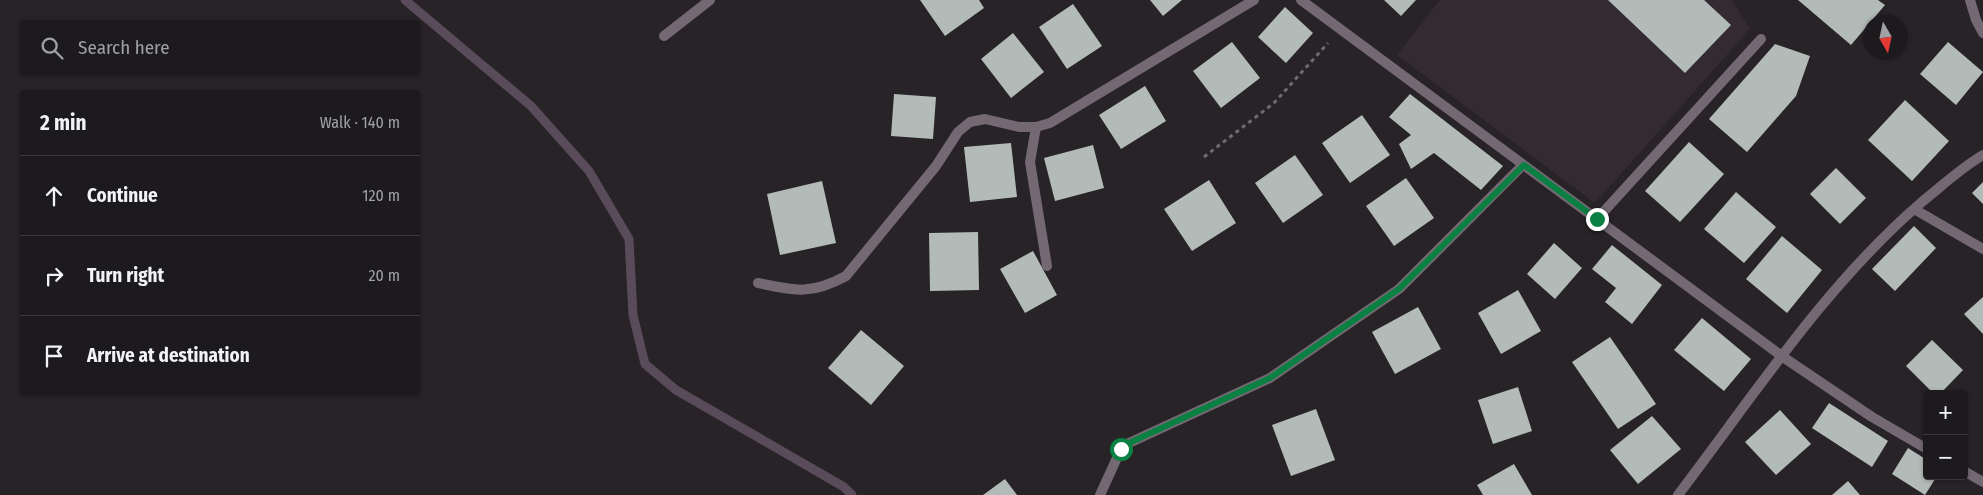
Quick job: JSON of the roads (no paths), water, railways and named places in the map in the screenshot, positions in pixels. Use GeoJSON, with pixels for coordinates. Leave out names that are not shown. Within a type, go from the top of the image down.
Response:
{"type":"FeatureCollection","features":[{"type":"Feature","properties":{"kind":"street"},"geometry":{"type":"LineString","coordinates":[[664,36],[710,0]]}},
{"type":"Feature","properties":{"kind":"street"},"geometry":{"type":"LineString","coordinates":[[758,283],[798,291],[827,286],[846,276],[936,166],[958,132],[970,122],[984,119],[1019,127],[1036,127],[1050,123],[1254,0]]}},
{"type":"Feature","properties":{"kind":"street"},"geometry":{"type":"LineString","coordinates":[[1300,0],[1783,357],[1872,417],[1923,447]]}},
{"type":"Feature","properties":{"kind":"street"},"geometry":{"type":"LineString","coordinates":[[1970,0],[1983,33]]}},
{"type":"Feature","properties":{"kind":"street"},"geometry":{"type":"LineString","coordinates":[[1597,219],[1761,40]]}},
{"type":"Feature","properties":{"kind":"street"},"geometry":{"type":"LineString","coordinates":[[1036,127],[1030,162],[1047,266]]}},
{"type":"Feature","properties":{"kind":"street"},"geometry":{"type":"LineString","coordinates":[[1678,495],[1832,294],[1888,232],[1964,166],[1983,155]]}},
{"type":"Feature","properties":{"kind":"street"},"geometry":{"type":"LineString","coordinates":[[1100,495],[1121,449],[1129,443],[1270,378],[1399,289],[1524,165]]}},
{"type":"Feature","properties":{"kind":"street"},"geometry":{"type":"LineString","coordinates":[[1914,209],[1983,249]]}},
{"type":"Feature","properties":{"kind":"street"},"geometry":{"type":"LineString","coordinates":[[1968,473],[1983,482]]}},
{"type":"Feature","properties":{"kind":"waterway"},"geometry":{"type":"LineString","coordinates":[[405,0],[531,106],[589,171],[629,239],[633,315],[645,364],[676,390],[844,487],[852,495]]}}]}
